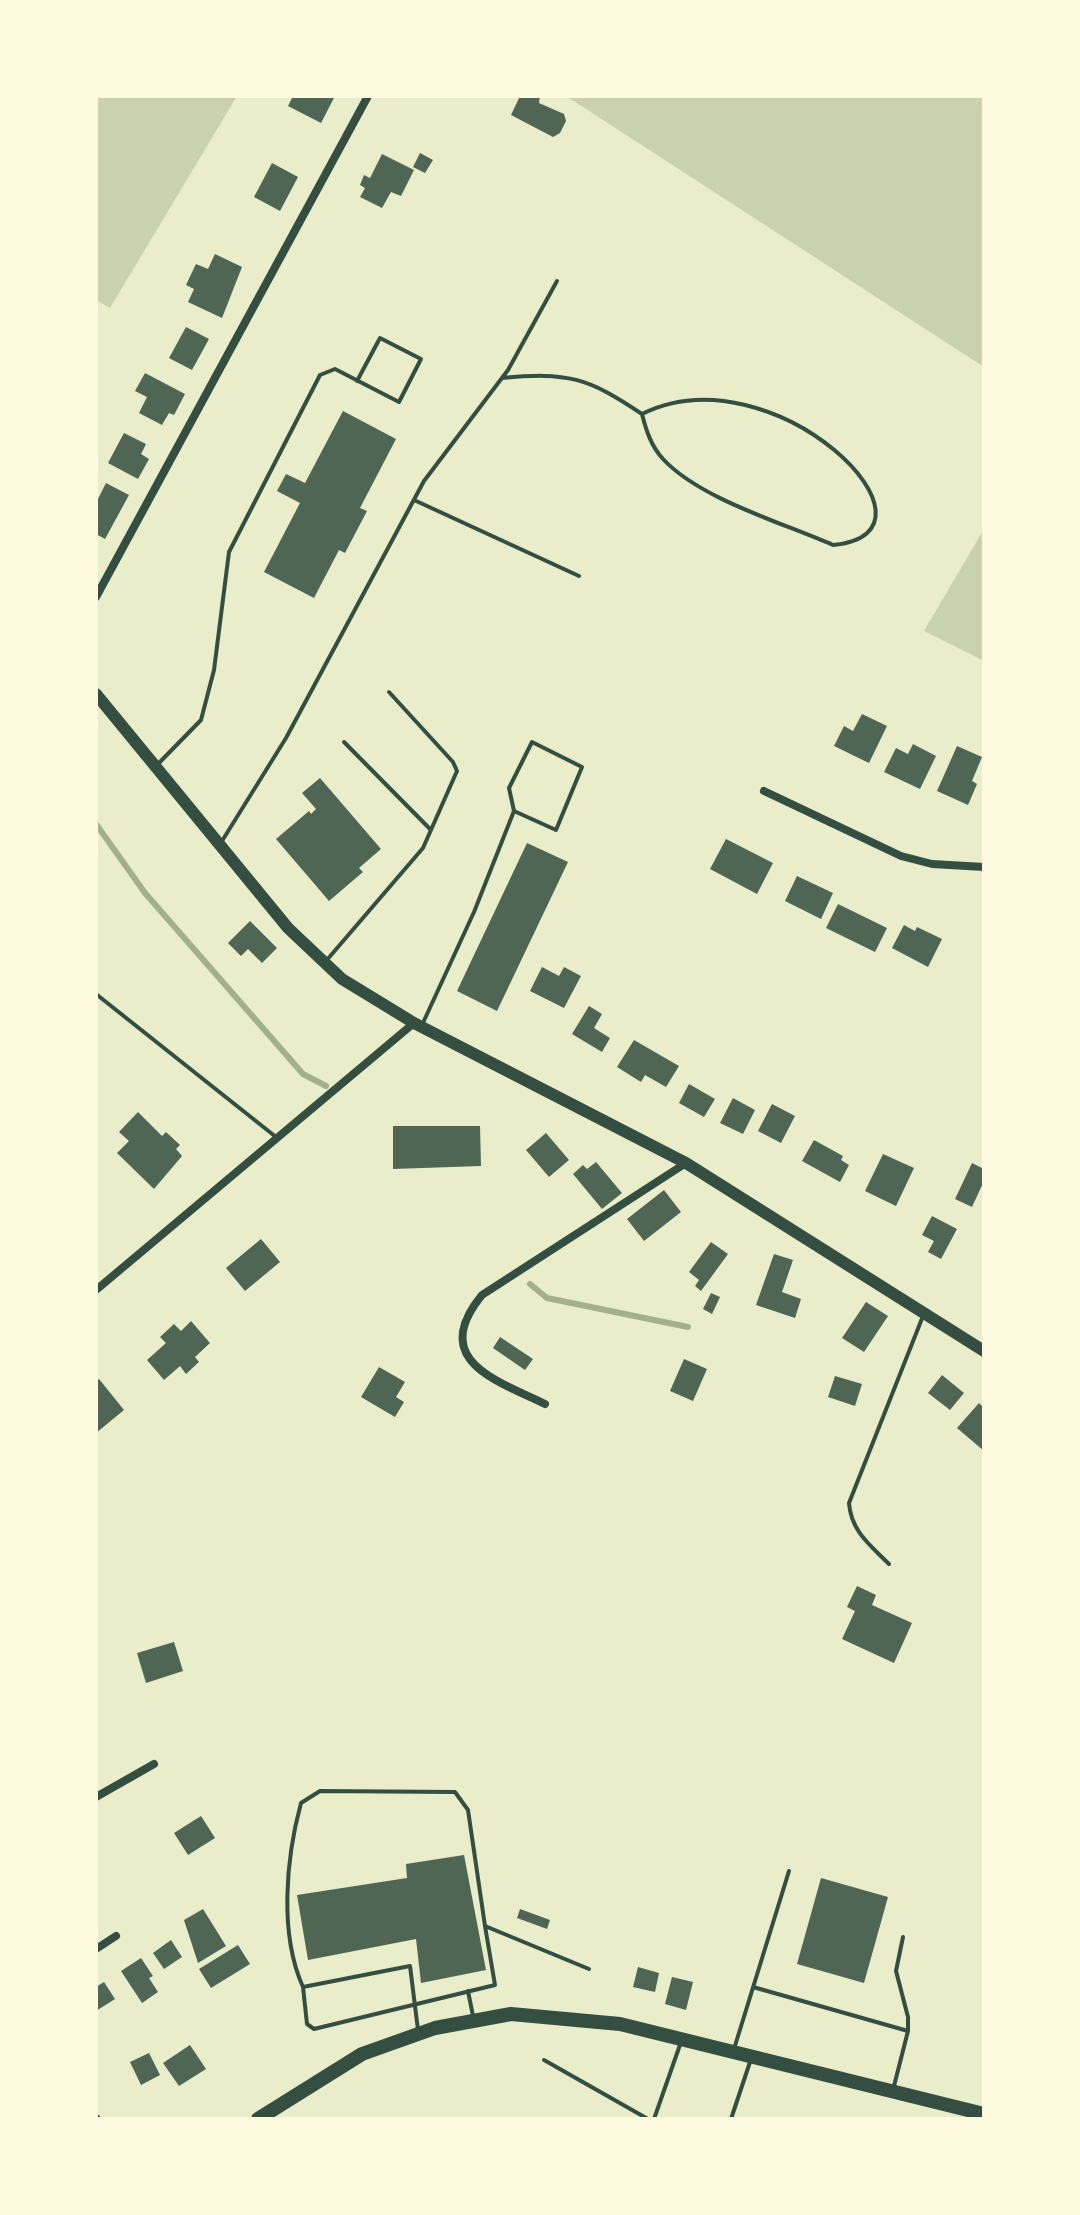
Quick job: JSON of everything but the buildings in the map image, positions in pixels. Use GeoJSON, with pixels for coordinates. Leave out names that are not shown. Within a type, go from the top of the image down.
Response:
{"type":"FeatureCollection","features":[{"type":"Feature","properties":{"kind":"main road"},"geometry":{"type":"LineString","coordinates":[[96,694],[288,928],[342,979],[418,1025],[686,1163],[984,1351]]}},
{"type":"Feature","properties":{"kind":"main road"},"geometry":{"type":"LineString","coordinates":[[258,2119],[362,2054],[418,2033],[474,2019],[511,2014],[585,2019],[984,2114]]}},
{"type":"Feature","properties":{"kind":"street"},"geometry":{"type":"LineString","coordinates":[[96,597],[368,96]]}},
{"type":"Feature","properties":{"kind":"street"},"geometry":{"type":"LineString","coordinates":[[764,791],[901,856],[932,864],[984,867]]}},
{"type":"Feature","properties":{"kind":"street"},"geometry":{"type":"LineString","coordinates":[[96,1290],[418,1025]]}},
{"type":"Feature","properties":{"kind":"street"},"geometry":{"type":"LineString","coordinates":[[545,1404],[483,1374],[468,1361],[463,1344],[467,1314],[482,1295],[686,1163]]}},
{"type":"Feature","properties":{"kind":"street"},"geometry":{"type":"LineString","coordinates":[[96,1797],[154,1764]]}},
{"type":"Feature","properties":{"kind":"street"},"geometry":{"type":"LineString","coordinates":[[96,1949],[116,1936]]}},
{"type":"Feature","properties":{"kind":"lane"},"geometry":{"type":"LineString","coordinates":[[220,844],[286,738],[414,500],[502,378],[557,281]]}},
{"type":"Feature","properties":{"kind":"lane"},"geometry":{"type":"LineString","coordinates":[[156,767],[201,720],[214,670],[226,563],[274,460],[320,375],[335,369],[357,381],[399,402],[421,359],[380,338],[357,381]]}},
{"type":"Feature","properties":{"kind":"lane"},"geometry":{"type":"LineString","coordinates":[[502,378],[550,374],[584,380],[642,414],[646,434],[661,457],[680,474],[716,494],[833,545],[853,543],[874,522],[877,504],[868,484],[850,462],[803,427],[753,405],[701,398],[666,402],[642,414]]}},
{"type":"Feature","properties":{"kind":"lane"},"geometry":{"type":"LineString","coordinates":[[414,500],[579,576]]}},
{"type":"Feature","properties":{"kind":"lane"},"geometry":{"type":"LineString","coordinates":[[324,963],[423,848],[457,771],[453,762],[389,692]]}},
{"type":"Feature","properties":{"kind":"lane"},"geometry":{"type":"LineString","coordinates":[[344,742],[431,830]]}},
{"type":"Feature","properties":{"kind":"lane"},"geometry":{"type":"LineString","coordinates":[[418,1025],[474,912],[514,811],[509,788],[532,742],[582,767],[556,830],[514,811]]}},
{"type":"Feature","properties":{"kind":"lane"},"geometry":{"type":"LineString","coordinates":[[96,994],[277,1138]]}},
{"type":"Feature","properties":{"kind":"lane"},"geometry":{"type":"LineString","coordinates":[[889,1564],[859,1535],[850,1515],[849,1503],[924,1314]]}},
{"type":"Feature","properties":{"kind":"lane"},"geometry":{"type":"LineString","coordinates":[[320,1791],[455,1792],[468,1810],[485,1926],[495,1985],[314,2029],[307,2024],[303,1987],[295,1970],[286,1877],[301,1803],[320,1791]]}},
{"type":"Feature","properties":{"kind":"lane"},"geometry":{"type":"LineString","coordinates":[[733,2053],[789,1871]]}},
{"type":"Feature","properties":{"kind":"lane"},"geometry":{"type":"LineString","coordinates":[[485,1926],[589,1969]]}},
{"type":"Feature","properties":{"kind":"lane"},"geometry":{"type":"LineString","coordinates":[[892,2092],[908,2031],[907,2009],[896,1971],[903,1937]]}},
{"type":"Feature","properties":{"kind":"lane"},"geometry":{"type":"LineString","coordinates":[[303,1987],[410,1966],[418,2033]]}},
{"type":"Feature","properties":{"kind":"lane"},"geometry":{"type":"LineString","coordinates":[[753,1987],[908,2031]]}},
{"type":"Feature","properties":{"kind":"lane"},"geometry":{"type":"LineString","coordinates":[[468,1991],[474,2019]]}},
{"type":"Feature","properties":{"kind":"lane"},"geometry":{"type":"LineString","coordinates":[[544,2060],[651,2119],[682,2040]]}},
{"type":"Feature","properties":{"kind":"lane"},"geometry":{"type":"LineString","coordinates":[[731,2119],[752,2057]]}},
{"type":"Feature","properties":{"kind":"green space"},"geometry":{"type":"Polygon","coordinates":[[[96,96],[237,96],[110,308],[96,300],[96,96]]]}},
{"type":"Feature","properties":{"kind":"green space"},"geometry":{"type":"Polygon","coordinates":[[[566,96],[984,96],[984,367],[566,96]]]}},
{"type":"Feature","properties":{"kind":"green space"},"geometry":{"type":"Polygon","coordinates":[[[984,529],[984,661],[924,631],[984,529]]]}},
{"type":"Feature","properties":{"kind":"waterway"},"geometry":{"type":"LineString","coordinates":[[96,824],[145,893],[303,1074],[326,1086]]}},
{"type":"Feature","properties":{"kind":"waterway"},"geometry":{"type":"LineString","coordinates":[[530,1284],[547,1298],[688,1327]]}}]}
